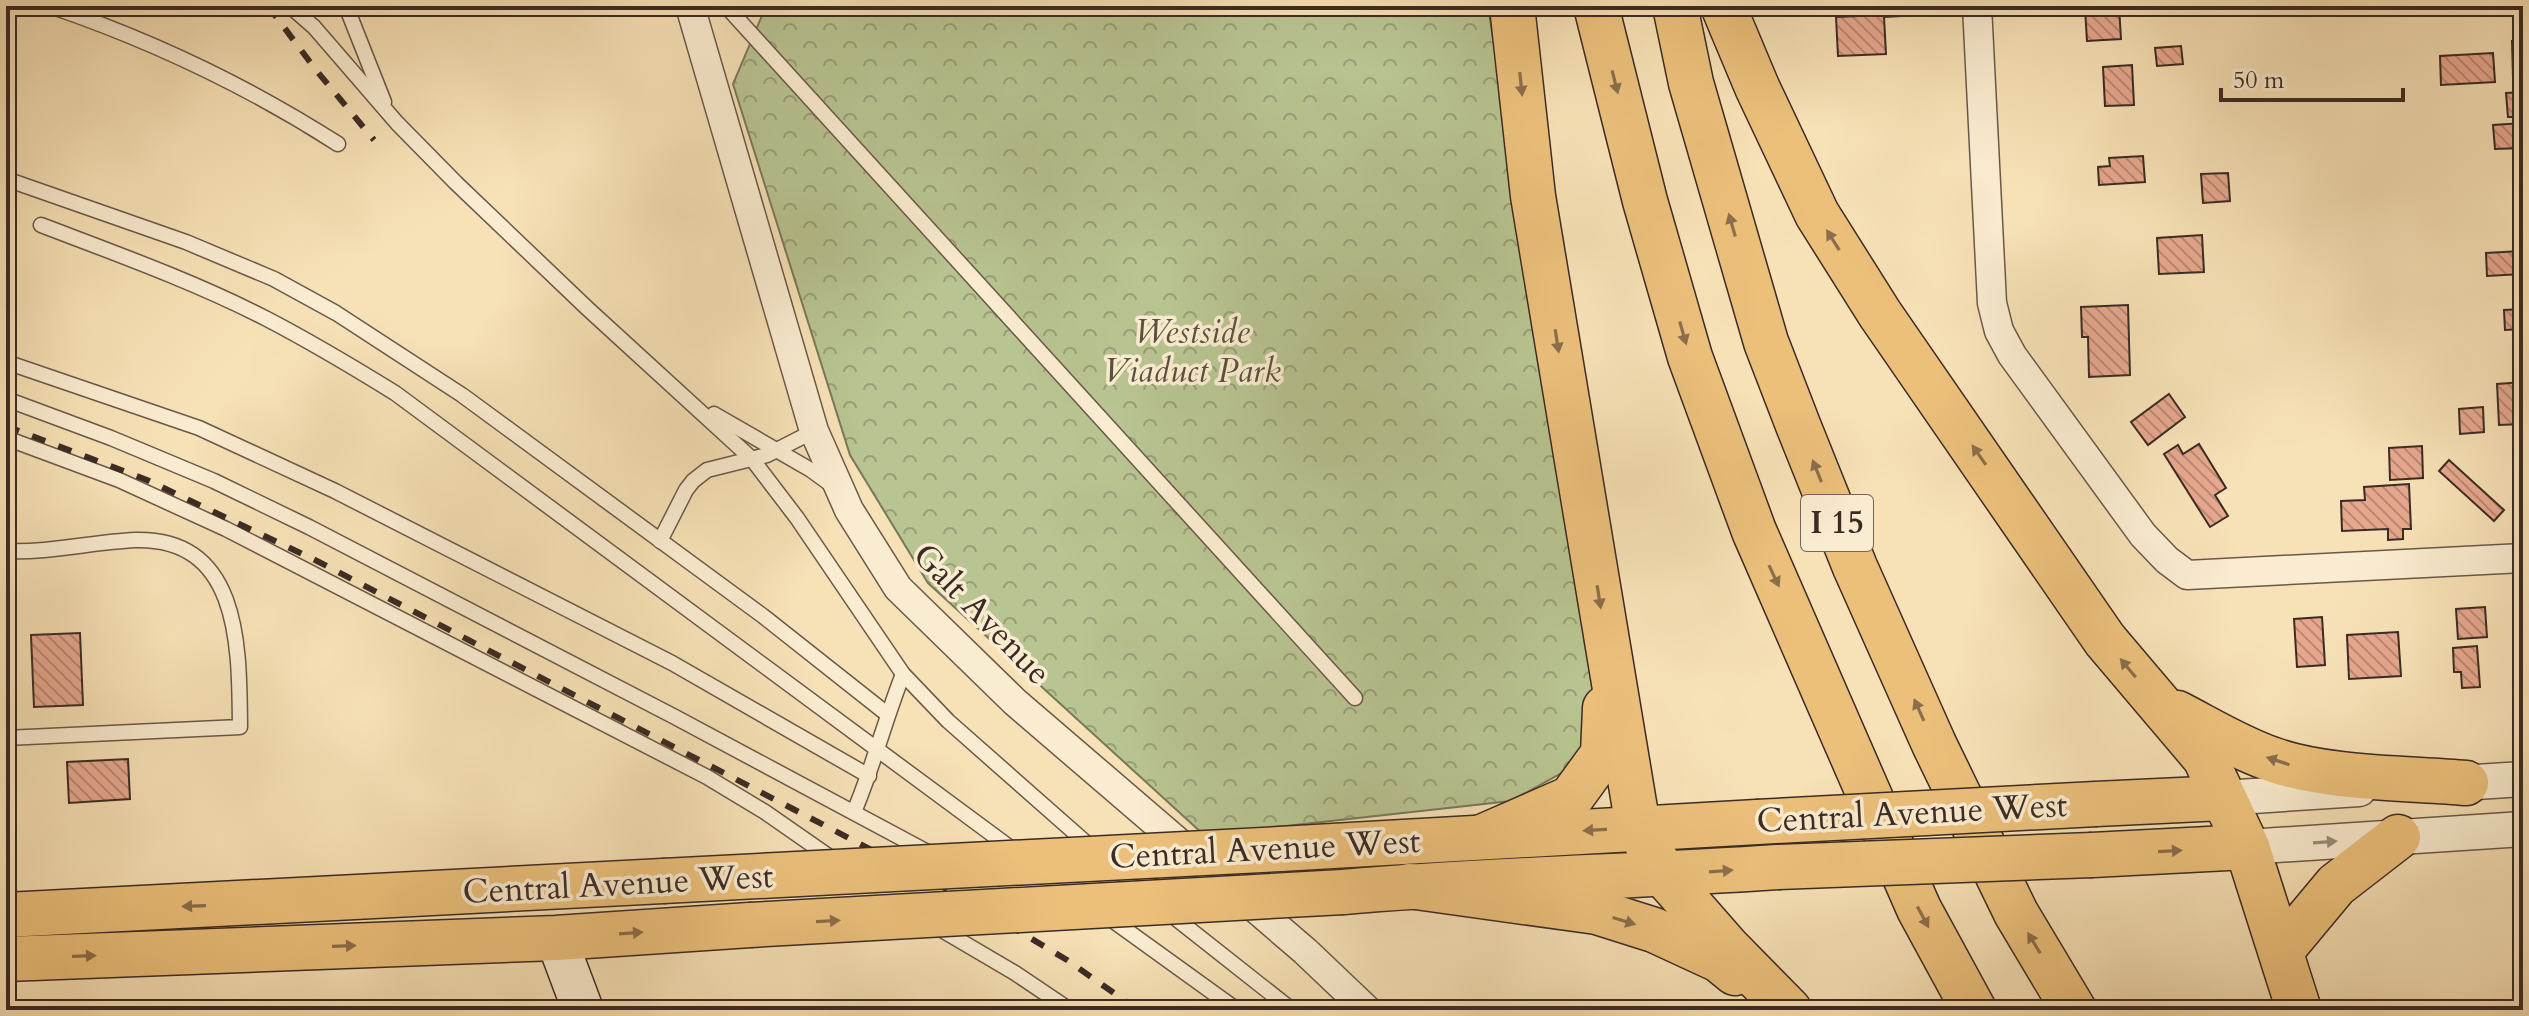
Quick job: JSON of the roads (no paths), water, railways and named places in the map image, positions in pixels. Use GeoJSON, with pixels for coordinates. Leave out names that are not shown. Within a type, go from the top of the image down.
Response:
{"type":"FeatureCollection","features":[{"type":"Feature","properties":{"kind":"highway"},"geometry":{"type":"LineString","coordinates":[[1512,6],[1533,196],[1638,827],[1664,875],[1728,948],[1789,1010]]}},
{"type":"Feature","properties":{"kind":"highway","name":"I 15"},"geometry":{"type":"LineString","coordinates":[[1596,6],[1645,201],[1690,357],[1754,531],[1919,909],[1974,1010]]}},
{"type":"Feature","properties":{"kind":"highway","name":"I 15"},"geometry":{"type":"LineString","coordinates":[[1675,6],[1691,83],[1766,342],[1815,468],[1855,567],[1955,786],[2016,913],[2074,1010]]}},
{"type":"Feature","properties":{"kind":"highway"},"geometry":{"type":"LineString","coordinates":[[1723,6],[1817,214],[1880,314],[2105,640],[2205,758],[2247,847],[2299,1010]]}},
{"type":"Feature","properties":{"kind":"highway"},"geometry":{"type":"LineString","coordinates":[[1482,837],[1571,798],[1603,754],[1608,653]]}},
{"type":"Feature","properties":{"kind":"highway"},"geometry":{"type":"LineString","coordinates":[[2157,703],[2270,759],[2293,765],[2324,771],[2466,783]]}},
{"type":"Feature","properties":{"kind":"highway","name":"Central Avenue West"},"geometry":{"type":"LineString","coordinates":[[6,915],[249,904],[883,887],[1280,849],[1638,827],[2223,798]]}},
{"type":"Feature","properties":{"kind":"highway"},"geometry":{"type":"LineString","coordinates":[[2281,951],[2336,885],[2398,837]]}},
{"type":"Feature","properties":{"kind":"highway","name":"Central Avenue West"},"geometry":{"type":"LineString","coordinates":[[6,959],[556,938],[1343,892],[1469,881],[1664,875],[1778,867],[2247,847]]}},
{"type":"Feature","properties":{"kind":"highway"},"geometry":{"type":"LineString","coordinates":[[1409,886],[1597,912],[1654,930],[1719,960],[1780,1010]]}},
{"type":"Feature","properties":{"kind":"highway"},"geometry":{"type":"LineString","coordinates":[[249,904],[503,912],[538,921],[556,938],[572,922],[595,910],[671,891]]}},
{"type":"Feature","properties":{"kind":"main road"},"geometry":{"type":"LineString","coordinates":[[556,938],[583,1010]]}},
{"type":"Feature","properties":{"kind":"street","name":"Galt Avenue"},"geometry":{"type":"LineString","coordinates":[[690,6],[814,431],[849,510],[898,588],[1015,702],[1305,951],[1367,1010]]}},
{"type":"Feature","properties":{"kind":"street"},"geometry":{"type":"LineString","coordinates":[[1977,6],[1992,303],[1999,331],[2012,355],[2143,535],[2167,560],[2187,575],[2523,558]]}},
{"type":"Feature","properties":{"kind":"street","name":"Central Avenue West"},"geometry":{"type":"LineString","coordinates":[[2223,798],[2523,779]]}},
{"type":"Feature","properties":{"kind":"street","name":"Central Avenue West"},"geometry":{"type":"LineString","coordinates":[[2247,847],[2523,829]]}},
{"type":"Feature","properties":{"kind":"lane"},"geometry":{"type":"LineString","coordinates":[[56,8],[96,6]]}},
{"type":"Feature","properties":{"kind":"lane"},"geometry":{"type":"LineString","coordinates":[[290,6],[314,27],[397,123],[588,309],[752,459],[797,518],[903,674],[948,721],[1117,869]]}},
{"type":"Feature","properties":{"kind":"lane"},"geometry":{"type":"LineString","coordinates":[[346,6],[380,95],[397,123]]}},
{"type":"Feature","properties":{"kind":"lane"},"geometry":{"type":"LineString","coordinates":[[726,6],[1355,698]]}},
{"type":"Feature","properties":{"kind":"lane"},"geometry":{"type":"LineString","coordinates":[[56,8],[234,84],[338,144]]}},
{"type":"Feature","properties":{"kind":"lane"},"geometry":{"type":"LineString","coordinates":[[6,179],[186,242],[274,279],[336,313],[462,395],[763,616],[887,714]]}},
{"type":"Feature","properties":{"kind":"lane"},"geometry":{"type":"LineString","coordinates":[[41,225],[265,318],[336,356],[395,393],[1046,874]]}},
{"type":"Feature","properties":{"kind":"lane"},"geometry":{"type":"LineString","coordinates":[[6,362],[199,428],[323,485],[672,663],[869,776]]}},
{"type":"Feature","properties":{"kind":"lane"},"geometry":{"type":"LineString","coordinates":[[6,399],[111,438],[241,494],[662,710],[928,852],[974,881]]}},
{"type":"Feature","properties":{"kind":"lane"},"geometry":{"type":"LineString","coordinates":[[691,402],[827,480],[842,494]]}},
{"type":"Feature","properties":{"kind":"lane"},"geometry":{"type":"LineString","coordinates":[[660,541],[693,481],[707,470],[777,450],[814,431]]}},
{"type":"Feature","properties":{"kind":"lane"},"geometry":{"type":"LineString","coordinates":[[6,438],[119,480],[188,511],[694,770],[883,887],[1070,1010]]}},
{"type":"Feature","properties":{"kind":"lane"},"geometry":{"type":"LineString","coordinates":[[6,551],[27,552],[136,540],[170,542],[205,563],[224,591],[239,652],[240,727],[6,738]]}},
{"type":"Feature","properties":{"kind":"lane"},"geometry":{"type":"LineString","coordinates":[[854,812],[903,674]]}},
{"type":"Feature","properties":{"kind":"lane"},"geometry":{"type":"LineString","coordinates":[[1139,888],[1292,1010]]}},
{"type":"Feature","properties":{"kind":"lane"},"geometry":{"type":"LineString","coordinates":[[1071,891],[1237,1010]]}},
{"type":"Feature","properties":{"kind":"railway"},"geometry":{"type":"LineString","coordinates":[[268,6],[374,140]]}},
{"type":"Feature","properties":{"kind":"railway"},"geometry":{"type":"LineString","coordinates":[[6,426],[147,480],[317,561],[960,896],[1067,960],[1138,1010]]}},
{"type":"Feature","properties":{"kind":"park label","name":"Westside Viaduct Park"},"geometry":{"type":"Point","coordinates":[1192,352]}}]}
